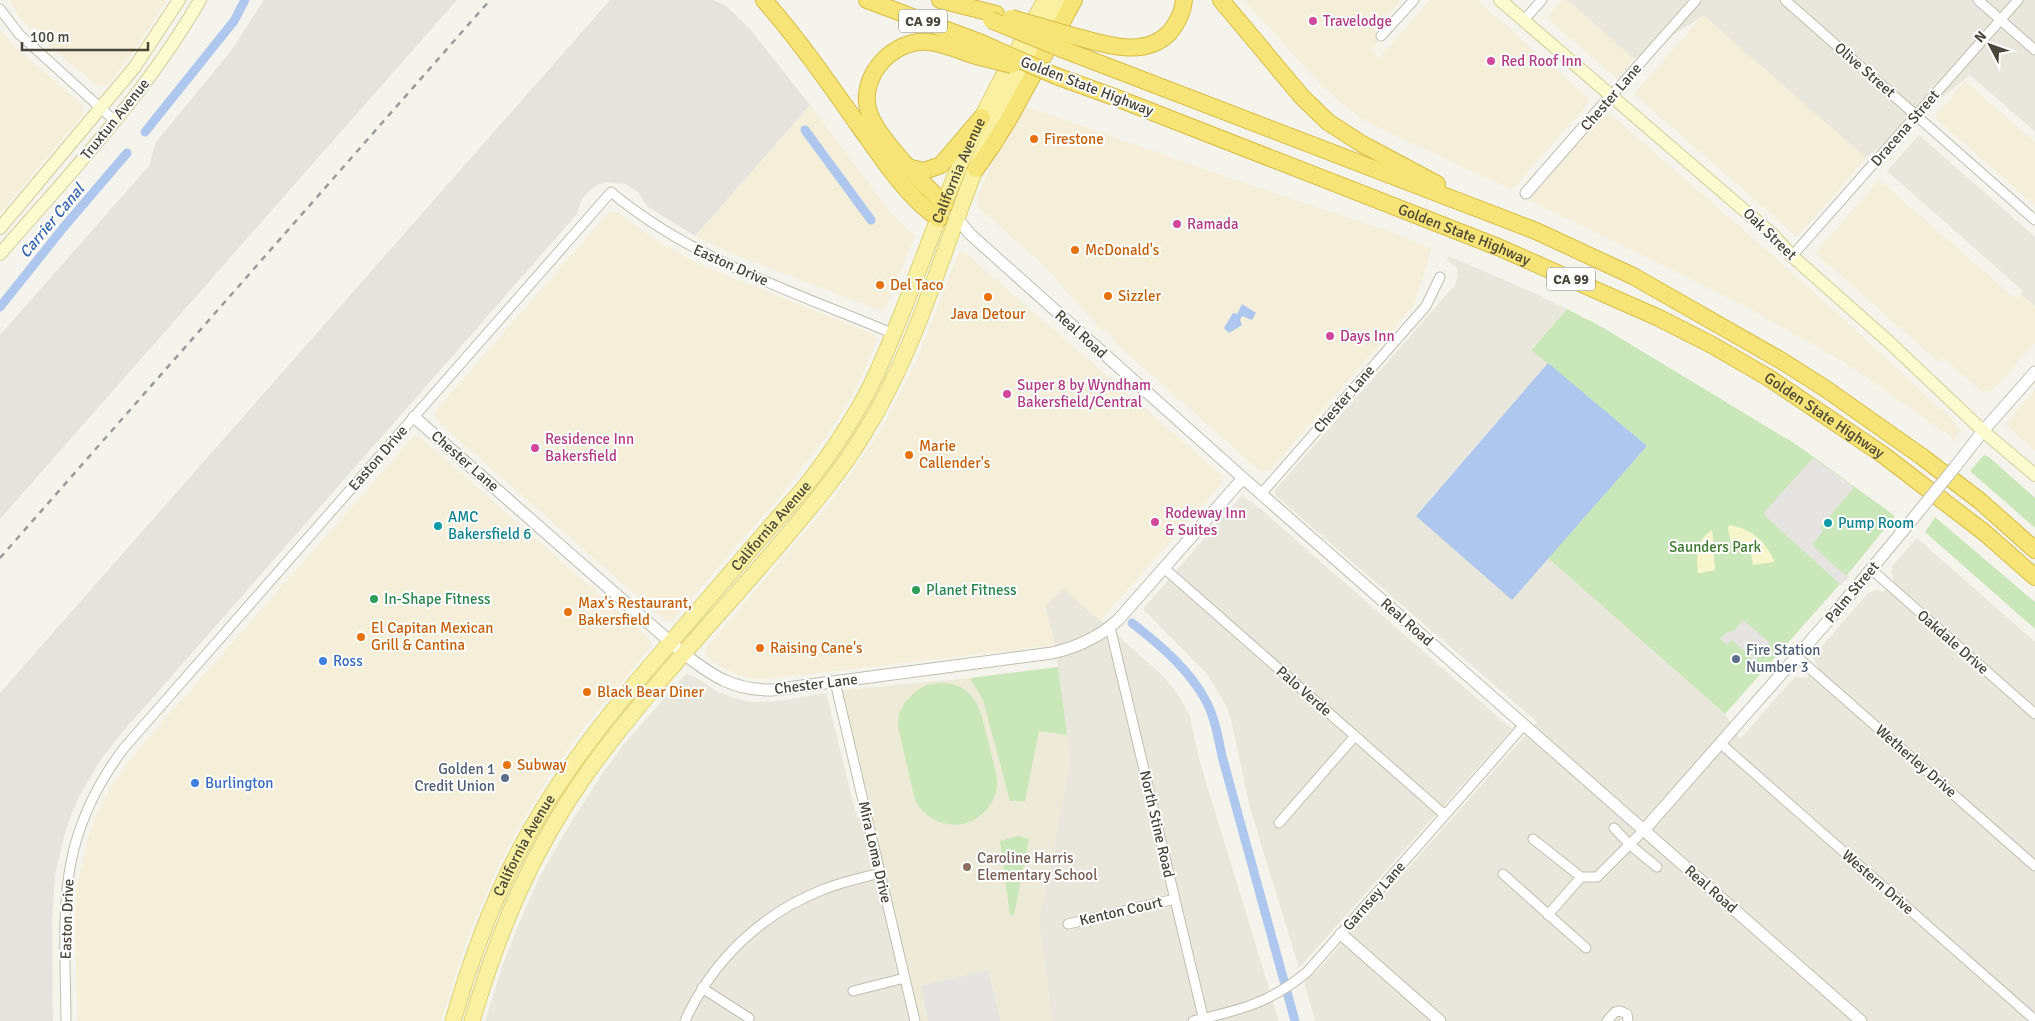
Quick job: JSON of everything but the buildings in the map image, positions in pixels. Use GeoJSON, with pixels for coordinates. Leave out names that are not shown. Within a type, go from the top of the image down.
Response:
{"type":"FeatureCollection","features":[{"type":"Feature","properties":{"kind":"highway"},"geometry":{"type":"LineString","coordinates":[[764,0],[908,190],[942,211]]}},
{"type":"Feature","properties":{"kind":"highway","name":"CA 99"},"geometry":{"type":"LineString","coordinates":[[867,0],[977,49]]}},
{"type":"Feature","properties":{"kind":"highway"},"geometry":{"type":"LineString","coordinates":[[940,0],[1064,42],[1141,48],[1157,42],[1169,33],[1180,16],[1184,0]]}},
{"type":"Feature","properties":{"kind":"highway"},"geometry":{"type":"LineString","coordinates":[[1221,0],[1302,96],[1328,122],[1362,144],[1501,218]]}},
{"type":"Feature","properties":{"kind":"highway"},"geometry":{"type":"LineString","coordinates":[[976,169],[1010,117],[1069,1]]}},
{"type":"Feature","properties":{"kind":"highway"},"geometry":{"type":"LineString","coordinates":[[942,211],[911,168],[884,137],[868,110],[869,87],[877,67],[892,52],[916,42],[938,43],[977,49]]}},
{"type":"Feature","properties":{"kind":"highway","name":"Golden State Highway"},"geometry":{"type":"LineString","coordinates":[[1064,42],[1501,218],[1588,254],[1633,276],[1826,389],[1921,456],[1980,501],[2035,550]]}},
{"type":"Feature","properties":{"kind":"highway","name":"Golden State Highway"},"geometry":{"type":"LineString","coordinates":[[977,49],[1114,97],[1489,243],[1659,318],[1703,340],[1768,378],[1882,454],[1985,533],[2035,577]]}},
{"type":"Feature","properties":{"kind":"highway"},"geometry":{"type":"LineString","coordinates":[[911,168],[924,171],[941,165],[982,117]]}},
{"type":"Feature","properties":{"kind":"main road","name":"Truxtun Avenue"},"geometry":{"type":"LineString","coordinates":[[0,228],[134,68],[178,0]]}},
{"type":"Feature","properties":{"kind":"main road","name":"Truxtun Avenue"},"geometry":{"type":"LineString","coordinates":[[0,254],[115,121],[152,74],[200,0]]}},
{"type":"Feature","properties":{"kind":"main road","name":"California Avenue"},"geometry":{"type":"LineString","coordinates":[[453,1021],[465,978],[489,914],[531,829],[583,748],[618,704],[823,463],[862,402],[894,334],[962,159],[982,117],[1045,0]]}},
{"type":"Feature","properties":{"kind":"main road","name":"Oak Street"},"geometry":{"type":"LineString","coordinates":[[1500,0],[1774,235],[1792,256],[2035,475]]}},
{"type":"Feature","properties":{"kind":"main road","name":"California Avenue"},"geometry":{"type":"LineString","coordinates":[[472,1021],[501,932],[538,854],[586,774],[629,719],[793,528],[844,464],[874,418],[909,346],[976,169]]}},
{"type":"Feature","properties":{"kind":"main road"},"geometry":{"type":"LineString","coordinates":[[942,211],[957,218]]}},
{"type":"Feature","properties":{"kind":"main road"},"geometry":{"type":"LineString","coordinates":[[874,418],[876,396],[898,346],[897,338],[894,334]]}},
{"type":"Feature","properties":{"kind":"main road"},"geometry":{"type":"LineString","coordinates":[[844,464],[842,454],[862,415],[862,402]]}},
{"type":"Feature","properties":{"kind":"main road"},"geometry":{"type":"LineString","coordinates":[[793,528],[790,520],[822,477],[824,472],[823,463]]}},
{"type":"Feature","properties":{"kind":"main road"},"geometry":{"type":"LineString","coordinates":[[531,829],[539,842],[538,854]]}},
{"type":"Feature","properties":{"kind":"street"},"geometry":{"type":"LineString","coordinates":[[1381,36],[1414,0]]}},
{"type":"Feature","properties":{"kind":"street"},"geometry":{"type":"LineString","coordinates":[[1524,21],[1542,0]]}},
{"type":"Feature","properties":{"kind":"street","name":"Chester Lane"},"geometry":{"type":"LineString","coordinates":[[1526,193],[1696,0]]}},
{"type":"Feature","properties":{"kind":"street","name":"Olive Street"},"geometry":{"type":"LineString","coordinates":[[1785,0],[2035,220]]}},
{"type":"Feature","properties":{"kind":"street"},"geometry":{"type":"LineString","coordinates":[[1978,0],[2035,50]]}},
{"type":"Feature","properties":{"kind":"street","name":"Dracena Street"},"geometry":{"type":"LineString","coordinates":[[1792,256],[2018,0]]}},
{"type":"Feature","properties":{"kind":"street"},"geometry":{"type":"LineString","coordinates":[[0,9],[19,34],[115,121]]}},
{"type":"Feature","properties":{"kind":"street","name":"Easton Drive"},"geometry":{"type":"LineString","coordinates":[[66,1021],[64,910],[66,887],[74,846],[81,824],[101,782],[124,748],[611,192],[646,219],[696,250],[894,334]]}},
{"type":"Feature","properties":{"kind":"street","name":"Real Road"},"geometry":{"type":"LineString","coordinates":[[957,218],[970,234],[1260,494],[1861,1021]]}},
{"type":"Feature","properties":{"kind":"street","name":"Chester Lane"},"geometry":{"type":"LineString","coordinates":[[1260,494],[1426,306],[1440,278]]}},
{"type":"Feature","properties":{"kind":"street","name":"Palm Street"},"geometry":{"type":"LineString","coordinates":[[1644,830],[1872,570],[1984,431],[2035,372]]}},
{"type":"Feature","properties":{"kind":"street","name":"Chester Lane"},"geometry":{"type":"LineString","coordinates":[[414,416],[684,654],[715,677],[743,688],[772,690],[835,682],[1066,650],[1083,644],[1110,627],[1243,478]]}},
{"type":"Feature","properties":{"kind":"street","name":"Palo Verde"},"geometry":{"type":"LineString","coordinates":[[1164,568],[1445,815]]}},
{"type":"Feature","properties":{"kind":"street","name":"Oakdale Drive"},"geometry":{"type":"LineString","coordinates":[[1872,570],[2035,714]]}},
{"type":"Feature","properties":{"kind":"street","name":"North Stine Road"},"geometry":{"type":"LineString","coordinates":[[1110,627],[1204,1020]]}},
{"type":"Feature","properties":{"kind":"street","name":"Wetherley Drive"},"geometry":{"type":"LineString","coordinates":[[1797,657],[2035,866]]}},
{"type":"Feature","properties":{"kind":"street","name":"Mira Loma Drive"},"geometry":{"type":"LineString","coordinates":[[835,682],[915,1021]]}},
{"type":"Feature","properties":{"kind":"street","name":"Garnsey Lane"},"geometry":{"type":"LineString","coordinates":[[1193,1021],[1204,1020],[1244,1009],[1278,994],[1308,971],[1524,725]]}},
{"type":"Feature","properties":{"kind":"street"},"geometry":{"type":"LineString","coordinates":[[1279,823],[1355,736]]}},
{"type":"Feature","properties":{"kind":"street","name":"Western Drive"},"geometry":{"type":"LineString","coordinates":[[1720,743],[2035,1020]]}},
{"type":"Feature","properties":{"kind":"street"},"geometry":{"type":"LineString","coordinates":[[1614,828],[1629,844],[1657,867]]}},
{"type":"Feature","properties":{"kind":"street"},"geometry":{"type":"LineString","coordinates":[[1533,839],[1581,877],[1597,877],[1644,830]]}},
{"type":"Feature","properties":{"kind":"street"},"geometry":{"type":"LineString","coordinates":[[685,1021],[702,988],[722,962],[739,943],[770,918],[788,906],[824,889],[880,873]]}},
{"type":"Feature","properties":{"kind":"street"},"geometry":{"type":"LineString","coordinates":[[1503,874],[1586,948]]}},
{"type":"Feature","properties":{"kind":"street"},"geometry":{"type":"LineString","coordinates":[[1548,915],[1581,877]]}},
{"type":"Feature","properties":{"kind":"street","name":"Kenton Court"},"geometry":{"type":"LineString","coordinates":[[1068,924],[1175,899]]}},
{"type":"Feature","properties":{"kind":"street"},"geometry":{"type":"LineString","coordinates":[[1341,934],[1440,1021]]}},
{"type":"Feature","properties":{"kind":"street"},"geometry":{"type":"LineString","coordinates":[[853,991],[905,978]]}},
{"type":"Feature","properties":{"kind":"street"},"geometry":{"type":"LineString","coordinates":[[702,988],[748,1018]]}},
{"type":"Feature","properties":{"kind":"street"},"geometry":{"type":"LineString","coordinates":[[1607,1021],[1615,1012],[1620,1011],[1627,1014],[1628,1021]]}},
{"type":"Feature","properties":{"kind":"shaded area"},"geometry":{"type":"Polygon","coordinates":[[[9,0],[167,0],[134,51],[108,85],[97,86],[32,31],[9,0]]]}},
{"type":"Feature","properties":{"kind":"shaded area"},"geometry":{"type":"Polygon","coordinates":[[[264,0],[457,0],[0,519],[0,335],[149,166],[156,142],[231,51],[264,0]]]}},
{"type":"Feature","properties":{"kind":"shaded area"},"geometry":{"type":"Polygon","coordinates":[[[610,0],[713,0],[726,6],[750,29],[810,105],[695,236],[648,207],[638,192],[626,184],[607,182],[597,185],[589,191],[582,199],[577,214],[120,735],[99,762],[79,797],[70,818],[55,876],[52,921],[53,1021],[0,1021],[0,693],[610,0]]]}},
{"type":"Feature","properties":{"kind":"shaded area"},"geometry":{"type":"Polygon","coordinates":[[[1244,0],[1401,0],[1375,31],[1378,42],[1371,50],[1379,58],[1430,0],[1477,0],[1591,100],[1512,190],[1375,126],[1356,115],[1323,87],[1244,0]]]}},
{"type":"Feature","properties":{"kind":"shaded area"},"geometry":{"type":"Polygon","coordinates":[[[1562,0],[1567,0],[1634,59],[1617,79],[1547,18],[1562,0]]]}},
{"type":"Feature","properties":{"kind":"shaded area"},"geometry":{"type":"Polygon","coordinates":[[[1567,0],[2035,0],[2035,132],[1970,75],[1866,158],[1703,16],[1634,59],[1567,0]]]}},
{"type":"Feature","properties":{"kind":"shaded area"},"geometry":{"type":"Polygon","coordinates":[[[1703,15],[1866,158],[1797,237],[1634,94],[1703,15]]]}},
{"type":"Feature","properties":{"kind":"shaded area"},"geometry":{"type":"Polygon","coordinates":[[[0,30],[16,48],[82,104],[83,115],[0,213],[0,30]]]}},
{"type":"Feature","properties":{"kind":"shaded area"},"geometry":{"type":"Polygon","coordinates":[[[1965,81],[2035,142],[2035,206],[1934,117],[1965,81]]]}},
{"type":"Feature","properties":{"kind":"shaded area"},"geometry":{"type":"Polygon","coordinates":[[[810,105],[890,211],[915,236],[886,308],[881,311],[733,254],[695,236],[810,105]]]}},
{"type":"Feature","properties":{"kind":"shaded area"},"geometry":{"type":"Polygon","coordinates":[[[1023,105],[1250,185],[1397,234],[1432,249],[1414,305],[1270,470],[1260,471],[1115,343],[1115,339],[1106,331],[1102,331],[1043,265],[978,207],[978,197],[994,158],[1023,105]]]}},
{"type":"Feature","properties":{"kind":"shaded area"},"geometry":{"type":"Polygon","coordinates":[[[1605,114],[1610,114],[1761,245],[1957,424],[1960,430],[1953,443],[1951,437],[1847,364],[1741,304],[1529,200],[1605,114]]]}},
{"type":"Feature","properties":{"kind":"shaded area"},"geometry":{"type":"Polygon","coordinates":[[[1919,135],[2035,237],[2035,306],[2021,294],[2023,291],[1887,171],[1919,135]]]}},
{"type":"Feature","properties":{"kind":"shaded area"},"geometry":{"type":"Polygon","coordinates":[[[1879,180],[2016,299],[2021,294],[2035,306],[2035,343],[1992,391],[1982,392],[1943,358],[1939,362],[1815,253],[1879,180]]]}},
{"type":"Feature","properties":{"kind":"shaded area"},"geometry":{"type":"Polygon","coordinates":[[[615,211],[661,243],[701,265],[873,334],[878,340],[852,396],[826,437],[788,487],[671,622],[664,620],[436,420],[434,415],[436,410],[607,214],[615,211]]]}},
{"type":"Feature","properties":{"kind":"shaded area"},"geometry":{"type":"Polygon","coordinates":[[[963,251],[1223,476],[1221,485],[1100,621],[1063,588],[1045,606],[1055,645],[770,679],[753,679],[723,668],[707,657],[705,650],[833,499],[879,433],[915,364],[959,252],[963,251]]]}},
{"type":"Feature","properties":{"kind":"shaded area"},"geometry":{"type":"Polygon","coordinates":[[[1449,256],[1567,309],[1531,349],[1548,363],[1416,515],[1512,599],[1548,558],[1725,714],[1740,739],[1795,677],[1806,678],[1818,668],[1814,658],[1817,652],[1868,593],[1878,590],[1883,592],[1894,581],[1891,571],[1893,565],[1917,538],[2035,642],[2035,1021],[1315,1021],[1304,982],[1320,968],[1537,722],[1276,496],[1275,490],[1455,285],[1458,276],[1457,268],[1447,260],[1449,256]]]}},
{"type":"Feature","properties":{"kind":"shaded area"},"geometry":{"type":"Polygon","coordinates":[[[2035,390],[2035,451],[2005,424],[2035,390]]]}},
{"type":"Feature","properties":{"kind":"shaded area"},"geometry":{"type":"Polygon","coordinates":[[[414,436],[421,438],[649,638],[651,642],[650,648],[581,731],[548,778],[513,838],[496,871],[469,934],[441,1021],[77,1021],[75,912],[77,885],[89,834],[113,783],[134,754],[414,436]]]}},
{"type":"Feature","properties":{"kind":"shaded area"},"geometry":{"type":"Polygon","coordinates":[[[1813,458],[1853,486],[1853,489],[1832,513],[1834,515],[1832,514],[1820,527],[1823,531],[1812,545],[1849,577],[1841,585],[1764,515],[1765,511],[1813,458]]]}},
{"type":"Feature","properties":{"kind":"shaded area"},"geometry":{"type":"Polygon","coordinates":[[[1242,495],[1263,511],[1512,729],[1299,968],[1250,808],[1227,707],[1207,674],[1143,609],[1242,495]]]}},
{"type":"Feature","properties":{"kind":"shaded area"},"geometry":{"type":"Polygon","coordinates":[[[1063,587],[1162,675],[1177,693],[1190,716],[1199,759],[1279,1021],[1052,1021],[1039,921],[1070,762],[1055,645],[1045,606],[1063,587]]]}},
{"type":"Feature","properties":{"kind":"shaded area"},"geometry":{"type":"Polygon","coordinates":[[[1743,620],[1770,643],[1755,661],[1732,640],[1727,645],[1720,639],[1726,633],[1735,630],[1743,620]]]}},
{"type":"Feature","properties":{"kind":"shaded area","name":"Caroline Harris Elementary School"},"geometry":{"type":"Polygon","coordinates":[[[1058,667],[1070,762],[1039,921],[1052,1021],[920,1021],[842,690],[970,678],[1058,667]]]}},
{"type":"Feature","properties":{"kind":"shaded area"},"geometry":{"type":"Polygon","coordinates":[[[686,674],[692,675],[718,692],[752,702],[779,701],[826,693],[857,818],[871,814],[920,1021],[485,1021],[502,967],[522,916],[539,878],[570,824],[624,744],[686,674]]]}},
{"type":"Feature","properties":{"kind":"shaded area"},"geometry":{"type":"Polygon","coordinates":[[[988,970],[1001,1021],[928,1021],[921,986],[988,970]]]}},
{"type":"Feature","properties":{"kind":"green space","name":"Saunders Park"},"geometry":{"type":"Polygon","coordinates":[[[1567,309],[1602,327],[1797,445],[1895,516],[1840,584],[1725,714],[1548,558],[1647,446],[1531,350],[1567,309]]]}},
{"type":"Feature","properties":{"kind":"green space"},"geometry":{"type":"Polygon","coordinates":[[[1984,455],[1989,457],[2035,498],[2035,528],[1970,471],[1984,455]]]}},
{"type":"Feature","properties":{"kind":"green space"},"geometry":{"type":"Polygon","coordinates":[[[1935,517],[2035,602],[2035,629],[1925,532],[1935,517]]]}},
{"type":"Feature","properties":{"kind":"green space"},"geometry":{"type":"Polygon","coordinates":[[[1058,667],[1067,735],[1039,731],[1025,801],[1010,801],[983,700],[970,678],[1058,667]]]}},
{"type":"Feature","properties":{"kind":"green space"},"geometry":{"type":"Polygon","coordinates":[[[953,684],[963,688],[976,703],[984,723],[996,776],[997,786],[995,794],[987,809],[973,820],[957,825],[933,819],[921,809],[915,800],[898,727],[899,714],[905,702],[916,691],[927,685],[953,684]]]}},
{"type":"Feature","properties":{"kind":"green space"},"geometry":{"type":"Polygon","coordinates":[[[1018,836],[1029,839],[1014,915],[1010,915],[1000,841],[1018,836]]]}},
{"type":"Feature","properties":{"kind":"sand"},"geometry":{"type":"Polygon","coordinates":[[[1729,525],[1744,529],[1757,537],[1767,548],[1775,562],[1753,565],[1750,548],[1732,551],[1729,525]]]}},
{"type":"Feature","properties":{"kind":"sand"},"geometry":{"type":"Polygon","coordinates":[[[1712,530],[1715,570],[1698,573],[1698,548],[1703,539],[1712,530]]]}},
{"type":"Feature","properties":{"kind":"water"},"geometry":{"type":"Polygon","coordinates":[[[1242,304],[1256,313],[1252,320],[1242,316],[1240,320],[1242,325],[1229,333],[1224,328],[1233,313],[1237,314],[1242,304]]]}},
{"type":"Feature","properties":{"kind":"water"},"geometry":{"type":"Polygon","coordinates":[[[1548,363],[1647,446],[1512,600],[1416,516],[1548,363]]]}},
{"type":"Feature","properties":{"kind":"waterway","name":"Carrier Canal"},"geometry":{"type":"LineString","coordinates":[[145,132],[234,21],[245,0]]}},
{"type":"Feature","properties":{"kind":"waterway"},"geometry":{"type":"LineString","coordinates":[[805,130],[871,220]]}},
{"type":"Feature","properties":{"kind":"waterway","name":"Carrier Canal"},"geometry":{"type":"LineString","coordinates":[[0,307],[63,228],[127,153]]}},
{"type":"Feature","properties":{"kind":"waterway"},"geometry":{"type":"LineString","coordinates":[[1132,623],[1183,668],[1206,701],[1212,714],[1295,1021]]}},
{"type":"Feature","properties":{"kind":"railway"},"geometry":{"type":"LineString","coordinates":[[0,558],[490,0]]}},
{"type":"Feature","properties":{"kind":"place","name":"Travelodge"},"geometry":{"type":"Point","coordinates":[1313,21]}},
{"type":"Feature","properties":{"kind":"place","name":"Red Roof Inn"},"geometry":{"type":"Point","coordinates":[1491,61]}},
{"type":"Feature","properties":{"kind":"place","name":"Firestone"},"geometry":{"type":"Point","coordinates":[1034,139]}},
{"type":"Feature","properties":{"kind":"place","name":"Ramada"},"geometry":{"type":"Point","coordinates":[1177,224]}},
{"type":"Feature","properties":{"kind":"place","name":"McDonald's"},"geometry":{"type":"Point","coordinates":[1075,250]}},
{"type":"Feature","properties":{"kind":"place","name":"Del Taco"},"geometry":{"type":"Point","coordinates":[880,285]}},
{"type":"Feature","properties":{"kind":"place","name":"Sizzler"},"geometry":{"type":"Point","coordinates":[1108,296]}},
{"type":"Feature","properties":{"kind":"place","name":"Java Detour"},"geometry":{"type":"Point","coordinates":[988,297]}},
{"type":"Feature","properties":{"kind":"place","name":"Days Inn"},"geometry":{"type":"Point","coordinates":[1330,336]}},
{"type":"Feature","properties":{"kind":"place","name":"Super 8 by Wyndham Bakersfield/Central"},"geometry":{"type":"Point","coordinates":[1007,394]}},
{"type":"Feature","properties":{"kind":"place","name":"Residence Inn Bakersfield"},"geometry":{"type":"Point","coordinates":[535,448]}},
{"type":"Feature","properties":{"kind":"place","name":"Marie Callender's"},"geometry":{"type":"Point","coordinates":[909,455]}},
{"type":"Feature","properties":{"kind":"place","name":"Rodeway Inn & Suites"},"geometry":{"type":"Point","coordinates":[1155,522]}},
{"type":"Feature","properties":{"kind":"place","name":"Pump Room"},"geometry":{"type":"Point","coordinates":[1828,523]}},
{"type":"Feature","properties":{"kind":"place","name":"AMC Bakersfield 6"},"geometry":{"type":"Point","coordinates":[438,526]}},
{"type":"Feature","properties":{"kind":"place","name":"Planet Fitness"},"geometry":{"type":"Point","coordinates":[916,590]}},
{"type":"Feature","properties":{"kind":"place","name":"In-Shape Fitness"},"geometry":{"type":"Point","coordinates":[374,599]}},
{"type":"Feature","properties":{"kind":"place","name":"Max's Restaurant, Bakersfield"},"geometry":{"type":"Point","coordinates":[568,612]}},
{"type":"Feature","properties":{"kind":"place","name":"El Capitan Mexican Grill & Cantina"},"geometry":{"type":"Point","coordinates":[361,637]}},
{"type":"Feature","properties":{"kind":"place","name":"Raising Cane's"},"geometry":{"type":"Point","coordinates":[760,648]}},
{"type":"Feature","properties":{"kind":"place","name":"Fire Station Number 3"},"geometry":{"type":"Point","coordinates":[1736,659]}},
{"type":"Feature","properties":{"kind":"place","name":"Ross"},"geometry":{"type":"Point","coordinates":[323,661]}},
{"type":"Feature","properties":{"kind":"place","name":"Black Bear Diner"},"geometry":{"type":"Point","coordinates":[587,692]}},
{"type":"Feature","properties":{"kind":"place","name":"Subway"},"geometry":{"type":"Point","coordinates":[507,765]}},
{"type":"Feature","properties":{"kind":"place","name":"Golden 1 Credit Union"},"geometry":{"type":"Point","coordinates":[505,778]}},
{"type":"Feature","properties":{"kind":"place","name":"Burlington"},"geometry":{"type":"Point","coordinates":[195,783]}},
{"type":"Feature","properties":{"kind":"place","name":"Caroline Harris Elementary School"},"geometry":{"type":"Point","coordinates":[967,867]}}]}
